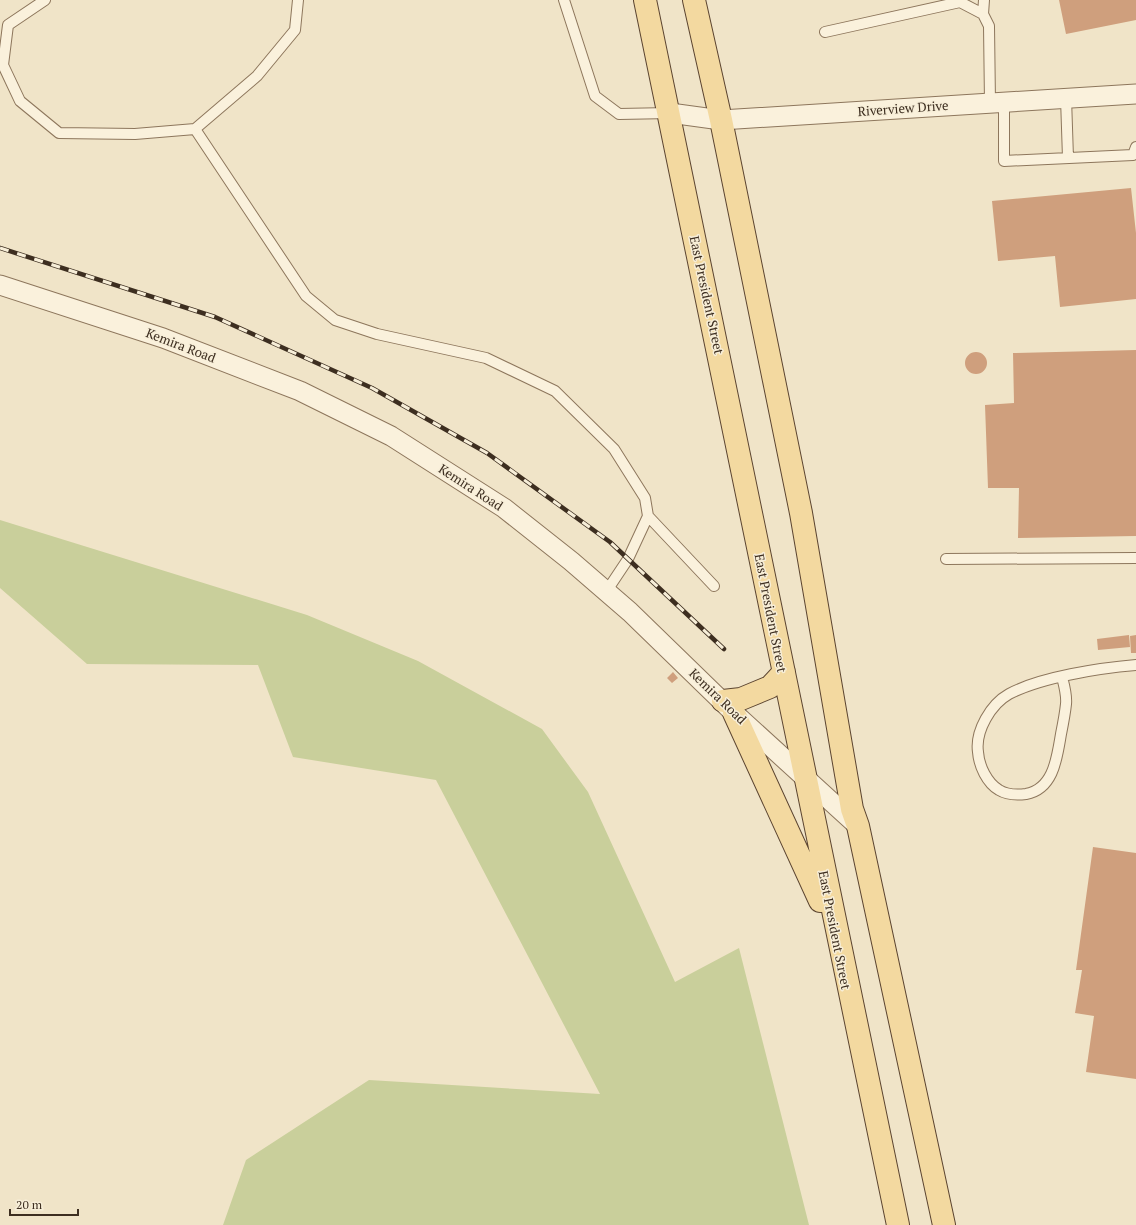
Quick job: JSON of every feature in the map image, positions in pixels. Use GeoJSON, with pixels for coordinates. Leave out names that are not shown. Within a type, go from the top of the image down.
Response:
{"type":"FeatureCollection","features":[{"type":"Feature","properties":{"kind":"main road","name":"East President Street"},"geometry":{"type":"LineString","coordinates":[[645,0],[670,113],[837,938],[898,1225]]}},
{"type":"Feature","properties":{"kind":"main road"},"geometry":{"type":"LineString","coordinates":[[694,0],[721,120],[801,513],[852,809],[858,826],[944,1225]]}},
{"type":"Feature","properties":{"kind":"main road"},"geometry":{"type":"LineString","coordinates":[[784,672],[770,687],[741,699],[728,707],[789,829],[837,938]]}},
{"type":"Feature","properties":{"kind":"street","name":"Riverview Drive"},"geometry":{"type":"LineString","coordinates":[[670,113],[721,120],[1136,94]]}},
{"type":"Feature","properties":{"kind":"street","name":"Kemira Road"},"geometry":{"type":"LineString","coordinates":[[0,285],[163,338],[300,392],[391,436],[504,508],[606,592],[670,649],[728,707],[858,826]]}},
{"type":"Feature","properties":{"kind":"lane"},"geometry":{"type":"LineString","coordinates":[[45,0],[8,25],[3,65],[20,101],[59,133],[135,134],[194,129],[257,76],[295,30],[298,0]]}},
{"type":"Feature","properties":{"kind":"lane"},"geometry":{"type":"LineString","coordinates":[[564,0],[595,96],[619,114],[670,113]]}},
{"type":"Feature","properties":{"kind":"lane"},"geometry":{"type":"LineString","coordinates":[[984,0],[983,14],[989,26],[1004,161],[1133,155],[1136,147]]}},
{"type":"Feature","properties":{"kind":"lane"},"geometry":{"type":"LineString","coordinates":[[825,32],[960,2],[983,14]]}},
{"type":"Feature","properties":{"kind":"lane"},"geometry":{"type":"LineString","coordinates":[[1066,98],[1068,158]]}},
{"type":"Feature","properties":{"kind":"lane"},"geometry":{"type":"LineString","coordinates":[[194,129],[306,296],[335,320],[377,334],[486,358],[555,391],[614,449],[645,498],[648,516],[714,586]]}},
{"type":"Feature","properties":{"kind":"lane"},"geometry":{"type":"LineString","coordinates":[[606,592],[628,559],[648,516]]}},
{"type":"Feature","properties":{"kind":"lane"},"geometry":{"type":"LineString","coordinates":[[946,559],[1136,558]]}},
{"type":"Feature","properties":{"kind":"lane"},"geometry":{"type":"LineString","coordinates":[[1062,677],[1066,703],[1054,771],[1044,786],[1032,793],[1018,795],[1000,791],[990,783],[979,762],[977,742],[983,725],[996,705],[1008,694],[1024,687],[1062,677],[1105,667],[1136,665]]}},
{"type":"Feature","properties":{"kind":"green space"},"geometry":{"type":"Polygon","coordinates":[[[0,520],[307,615],[418,661],[542,729],[588,792],[675,982],[739,948],[809,1225],[223,1225],[246,1160],[369,1080],[600,1094],[436,780],[293,757],[258,665],[87,664],[0,588],[0,520]]]}},
{"type":"Feature","properties":{"kind":"building"},"geometry":{"type":"Polygon","coordinates":[[[1059,0],[1136,0],[1136,20],[1066,34],[1059,0]]]}},
{"type":"Feature","properties":{"kind":"building"},"geometry":{"type":"Polygon","coordinates":[[[1131,188],[1136,233],[1136,299],[1060,307],[1055,256],[998,261],[992,201],[1131,188]]]}},
{"type":"Feature","properties":{"kind":"building"},"geometry":{"type":"Polygon","coordinates":[[[1136,350],[1136,536],[1018,538],[1019,488],[988,488],[985,405],[1014,403],[1013,353],[1136,350]]]}},
{"type":"Feature","properties":{"kind":"building"},"geometry":{"type":"Polygon","coordinates":[[[972,352],[980,352],[987,359],[987,367],[980,374],[972,374],[965,367],[965,359],[972,352]]]}},
{"type":"Feature","properties":{"kind":"building"},"geometry":{"type":"Polygon","coordinates":[[[1129,635],[1130,647],[1098,650],[1097,639],[1129,635]]]}},
{"type":"Feature","properties":{"kind":"building"},"geometry":{"type":"Polygon","coordinates":[[[1136,635],[1136,653],[1131,653],[1130,636],[1136,635]]]}},
{"type":"Feature","properties":{"kind":"building"},"geometry":{"type":"Polygon","coordinates":[[[673,672],[678,678],[672,683],[667,678],[673,672]]]}},
{"type":"Feature","properties":{"kind":"building"},"geometry":{"type":"Polygon","coordinates":[[[1093,847],[1136,853],[1136,1079],[1086,1072],[1094,1016],[1075,1013],[1082,970],[1076,970],[1093,847]]]}},
{"type":"Feature","properties":{"kind":"railway"},"geometry":{"type":"LineString","coordinates":[[0,248],[215,317],[372,388],[487,453],[610,542],[724,649]]}}]}
